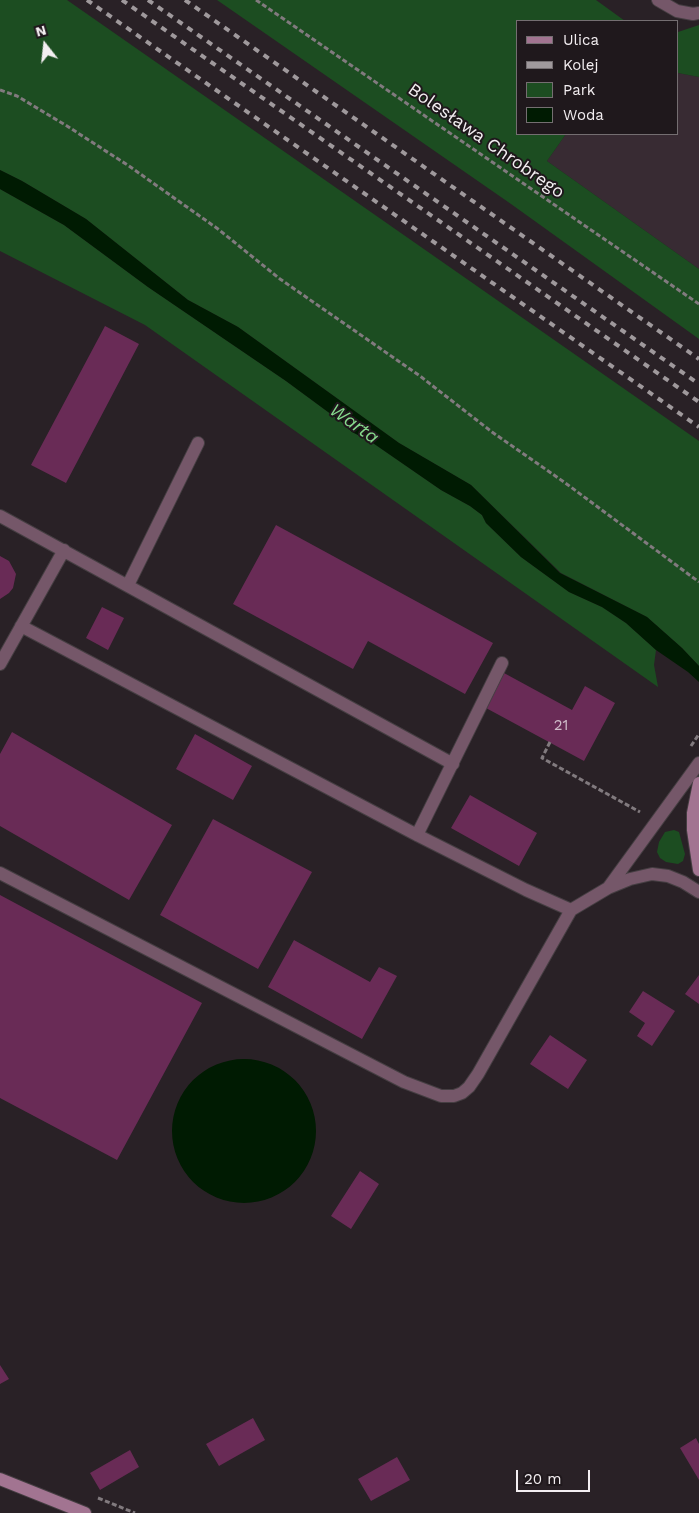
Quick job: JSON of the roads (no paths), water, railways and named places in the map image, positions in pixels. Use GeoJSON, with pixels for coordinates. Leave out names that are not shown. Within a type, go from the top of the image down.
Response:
{"type":"FeatureCollection","features":[{"type":"Feature","properties":{"kind":"street"},"geometry":{"type":"LineString","coordinates":[[658,0],[677,11],[693,14],[699,13]]}},
{"type":"Feature","properties":{"kind":"street"},"geometry":{"type":"LineString","coordinates":[[128,585],[198,443]]}},
{"type":"Feature","properties":{"kind":"street"},"geometry":{"type":"LineString","coordinates":[[0,516],[453,764]]}},
{"type":"Feature","properties":{"kind":"street"},"geometry":{"type":"LineString","coordinates":[[0,664],[64,550]]}},
{"type":"Feature","properties":{"kind":"street"},"geometry":{"type":"LineString","coordinates":[[21,626],[417,835],[526,890],[571,910]]}},
{"type":"Feature","properties":{"kind":"street"},"geometry":{"type":"LineString","coordinates":[[417,835],[502,663]]}},
{"type":"Feature","properties":{"kind":"street"},"geometry":{"type":"LineString","coordinates":[[608,888],[699,763]]}},
{"type":"Feature","properties":{"kind":"street"},"geometry":{"type":"LineString","coordinates":[[699,783],[693,813],[692,830],[699,870]]}},
{"type":"Feature","properties":{"kind":"street"},"geometry":{"type":"LineString","coordinates":[[0,873],[404,1082],[441,1096],[454,1096],[462,1093],[469,1087],[571,910],[608,888],[630,879],[652,874],[668,876],[684,882],[699,892]]}},
{"type":"Feature","properties":{"kind":"street"},"geometry":{"type":"LineString","coordinates":[[0,1479],[85,1513]]}},
{"type":"Feature","properties":{"kind":"water","name":"Warta"},"geometry":{"type":"Polygon","coordinates":[[[0,170],[86,219],[188,300],[238,327],[399,443],[471,485],[560,573],[647,617],[699,666],[699,682],[656,650],[626,623],[602,607],[569,592],[521,557],[486,523],[482,515],[470,506],[441,490],[370,441],[352,432],[343,423],[286,381],[148,287],[64,225],[0,189],[0,170]]]}},
{"type":"Feature","properties":{"kind":"water"},"geometry":{"type":"Polygon","coordinates":[[[244,1059],[271,1065],[284,1071],[295,1080],[304,1091],[310,1104],[316,1131],[310,1158],[304,1171],[295,1182],[284,1191],[271,1197],[244,1203],[217,1197],[204,1191],[193,1182],[184,1171],[178,1158],[172,1131],[178,1104],[184,1091],[193,1080],[204,1071],[217,1065],[244,1059]]]}},
{"type":"Feature","properties":{"kind":"railway"},"geometry":{"type":"LineString","coordinates":[[87,0],[699,427]]}},
{"type":"Feature","properties":{"kind":"railway"},"geometry":{"type":"LineString","coordinates":[[122,0],[699,402]]}},
{"type":"Feature","properties":{"kind":"railway"},"geometry":{"type":"LineString","coordinates":[[148,0],[699,384]]}},
{"type":"Feature","properties":{"kind":"railway"},"geometry":{"type":"LineString","coordinates":[[185,0],[699,359]]}}]}
